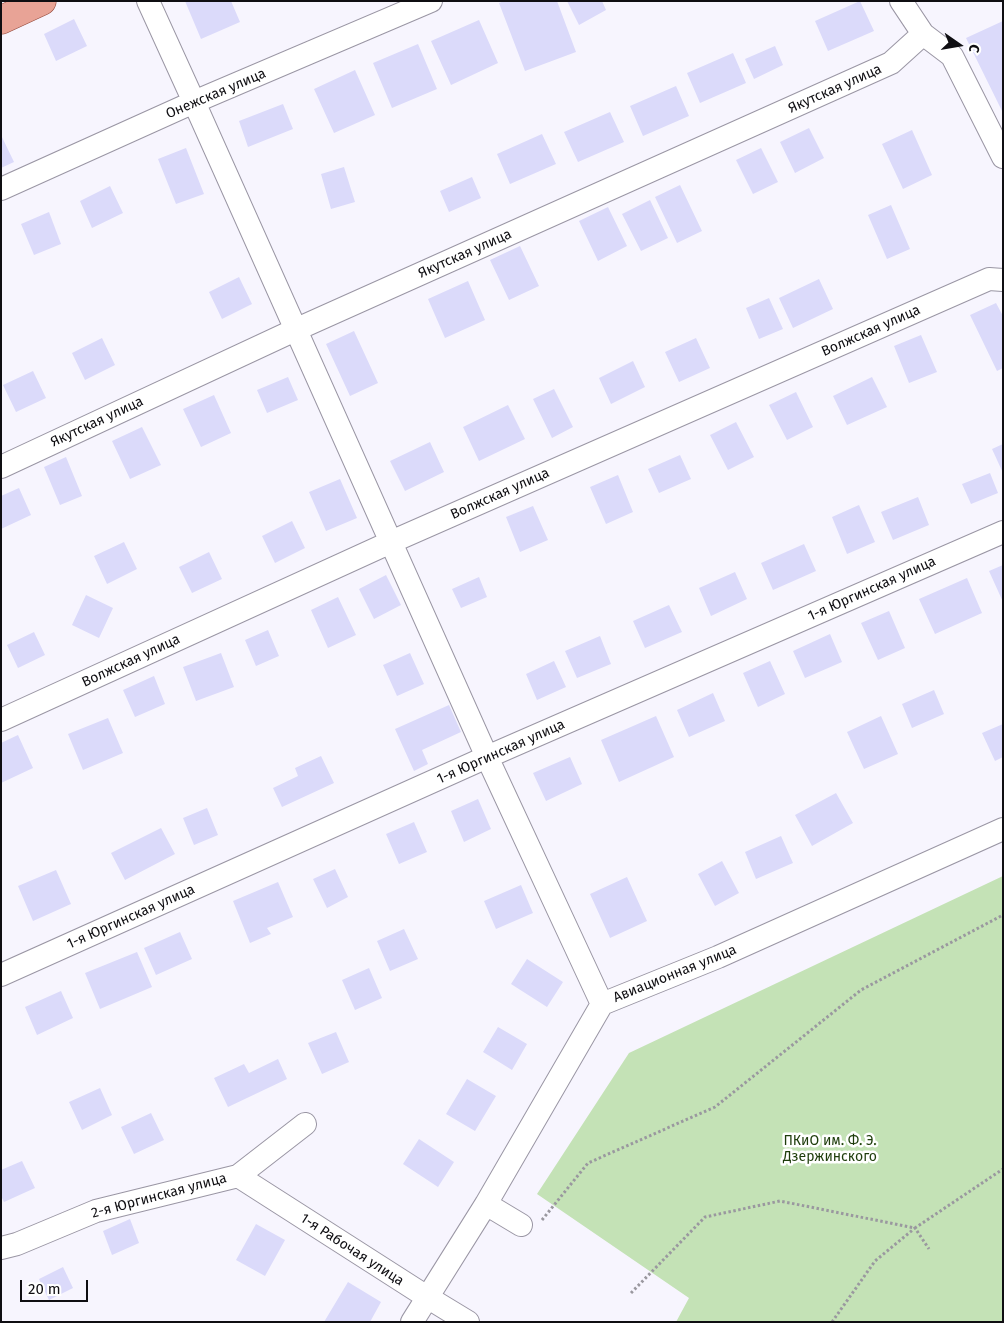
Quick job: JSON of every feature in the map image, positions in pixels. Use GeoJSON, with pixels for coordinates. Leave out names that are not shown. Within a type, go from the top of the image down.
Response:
{"type":"FeatureCollection","features":[{"type":"Feature","properties":{"kind":"main road"},"geometry":{"type":"LineString","coordinates":[[1,20],[42,1]]}},
{"type":"Feature","properties":{"kind":"street"},"geometry":{"type":"LineString","coordinates":[[148,1],[487,758],[602,1004]]}},
{"type":"Feature","properties":{"kind":"street","name":"Онежская улица"},"geometry":{"type":"LineString","coordinates":[[1,189],[194,102],[431,1]]}},
{"type":"Feature","properties":{"kind":"street"},"geometry":{"type":"LineString","coordinates":[[901,1],[923,34],[952,56],[1003,157]]}},
{"type":"Feature","properties":{"kind":"street","name":"Якутская улица"},"geometry":{"type":"LineString","coordinates":[[1,467],[295,330],[891,63],[923,34]]}},
{"type":"Feature","properties":{"kind":"street","name":"Волжская улица"},"geometry":{"type":"LineString","coordinates":[[1,720],[391,542],[989,279],[1003,280]]}},
{"type":"Feature","properties":{"kind":"street","name":"1-я Юргинская улица"},"geometry":{"type":"LineString","coordinates":[[1,975],[487,758],[1003,532]]}},
{"type":"Feature","properties":{"kind":"street","name":"Авиационная улица"},"geometry":{"type":"LineString","coordinates":[[412,1322],[486,1204],[602,1004],[718,957],[1003,829]]}},
{"type":"Feature","properties":{"kind":"street","name":"2-я Юргинская улица"},"geometry":{"type":"LineString","coordinates":[[1,1248],[16,1244],[96,1211],[238,1176],[305,1124]]}},
{"type":"Feature","properties":{"kind":"street","name":"1-я Рабочая улица"},"geometry":{"type":"LineString","coordinates":[[238,1176],[427,1298],[468,1322]]}},
{"type":"Feature","properties":{"kind":"street"},"geometry":{"type":"LineString","coordinates":[[486,1204],[530,1224]]}},
{"type":"Feature","properties":{"kind":"path"},"geometry":{"type":"LineString","coordinates":[[530,1224],[588,1163],[715,1107],[861,990],[1003,915]]}},
{"type":"Feature","properties":{"kind":"path"},"geometry":{"type":"LineString","coordinates":[[832,1322],[875,1261],[914,1228],[1003,1169]]}},
{"type":"Feature","properties":{"kind":"path"},"geometry":{"type":"LineString","coordinates":[[632,1293],[705,1217],[780,1201],[914,1228],[929,1249]]}},
{"type":"Feature","properties":{"kind":"green space","name":"ПКиО им. Ф. Э. Дзержинского"},"geometry":{"type":"Polygon","coordinates":[[[1003,876],[1003,1322],[676,1322],[689,1298],[537,1194],[629,1053],[1003,876]]]}},
{"type":"Feature","properties":{"kind":"building"},"geometry":{"type":"Polygon","coordinates":[[[185,1],[231,1],[240,22],[201,39],[185,1]]]}},
{"type":"Feature","properties":{"kind":"building"},"geometry":{"type":"Polygon","coordinates":[[[504,1],[557,1],[576,52],[525,71],[499,3],[504,1]]]}},
{"type":"Feature","properties":{"kind":"building"},"geometry":{"type":"Polygon","coordinates":[[[567,1],[602,1],[606,10],[579,25],[567,1]]]}},
{"type":"Feature","properties":{"kind":"building"},"geometry":{"type":"Polygon","coordinates":[[[860,1],[874,31],[828,51],[815,21],[860,1]]]}},
{"type":"Feature","properties":{"kind":"building"},"geometry":{"type":"Polygon","coordinates":[[[74,19],[87,46],[56,61],[44,34],[74,19]]]}},
{"type":"Feature","properties":{"kind":"building"},"geometry":{"type":"Polygon","coordinates":[[[479,20],[498,63],[451,85],[431,41],[479,20]]]}},
{"type":"Feature","properties":{"kind":"building"},"geometry":{"type":"Polygon","coordinates":[[[1003,21],[1003,113],[966,38],[1003,21]]]}},
{"type":"Feature","properties":{"kind":"building"},"geometry":{"type":"Polygon","coordinates":[[[418,44],[437,89],[392,108],[373,63],[418,44]]]}},
{"type":"Feature","properties":{"kind":"building"},"geometry":{"type":"Polygon","coordinates":[[[775,46],[783,65],[754,79],[745,59],[775,46]]]}},
{"type":"Feature","properties":{"kind":"building"},"geometry":{"type":"Polygon","coordinates":[[[733,53],[746,83],[700,103],[687,73],[733,53]]]}},
{"type":"Feature","properties":{"kind":"building"},"geometry":{"type":"Polygon","coordinates":[[[355,70],[375,115],[334,133],[314,89],[355,70]]]}},
{"type":"Feature","properties":{"kind":"building"},"geometry":{"type":"Polygon","coordinates":[[[676,86],[689,116],[643,136],[630,106],[676,86]]]}},
{"type":"Feature","properties":{"kind":"building"},"geometry":{"type":"Polygon","coordinates":[[[283,104],[293,129],[248,147],[239,121],[283,104]]]}},
{"type":"Feature","properties":{"kind":"building"},"geometry":{"type":"Polygon","coordinates":[[[610,112],[624,142],[578,162],[564,132],[610,112]]]}},
{"type":"Feature","properties":{"kind":"building"},"geometry":{"type":"Polygon","coordinates":[[[809,128],[824,158],[795,173],[780,142],[809,128]]]}},
{"type":"Feature","properties":{"kind":"building"},"geometry":{"type":"Polygon","coordinates":[[[912,130],[932,175],[903,189],[882,144],[912,130]]]}},
{"type":"Feature","properties":{"kind":"building"},"geometry":{"type":"Polygon","coordinates":[[[542,134],[556,164],[510,184],[497,154],[542,134]]]}},
{"type":"Feature","properties":{"kind":"building"},"geometry":{"type":"Polygon","coordinates":[[[1,135],[14,162],[1,168],[1,135]]]}},
{"type":"Feature","properties":{"kind":"building"},"geometry":{"type":"Polygon","coordinates":[[[186,148],[204,194],[176,204],[158,159],[186,148]]]}},
{"type":"Feature","properties":{"kind":"building"},"geometry":{"type":"Polygon","coordinates":[[[761,148],[778,182],[753,194],[736,160],[761,148]]]}},
{"type":"Feature","properties":{"kind":"building"},"geometry":{"type":"Polygon","coordinates":[[[344,167],[355,202],[331,209],[321,174],[344,167]]]}},
{"type":"Feature","properties":{"kind":"building"},"geometry":{"type":"Polygon","coordinates":[[[472,177],[481,198],[449,212],[440,191],[472,177]]]}},
{"type":"Feature","properties":{"kind":"building"},"geometry":{"type":"Polygon","coordinates":[[[680,185],[702,231],[677,243],[655,197],[680,185]]]}},
{"type":"Feature","properties":{"kind":"building"},"geometry":{"type":"Polygon","coordinates":[[[110,186],[123,213],[92,228],[80,201],[110,186]]]}},
{"type":"Feature","properties":{"kind":"building"},"geometry":{"type":"Polygon","coordinates":[[[650,200],[668,238],[641,251],[622,214],[650,200]]]}},
{"type":"Feature","properties":{"kind":"building"},"geometry":{"type":"Polygon","coordinates":[[[891,205],[910,249],[887,259],[868,215],[891,205]]]}},
{"type":"Feature","properties":{"kind":"building"},"geometry":{"type":"Polygon","coordinates":[[[608,207],[627,246],[598,261],[579,221],[608,207]]]}},
{"type":"Feature","properties":{"kind":"building"},"geometry":{"type":"Polygon","coordinates":[[[49,212],[61,244],[34,255],[21,224],[49,212]]]}},
{"type":"Feature","properties":{"kind":"building"},"geometry":{"type":"Polygon","coordinates":[[[520,246],[539,286],[509,300],[490,260],[520,246]]]}},
{"type":"Feature","properties":{"kind":"building"},"geometry":{"type":"Polygon","coordinates":[[[239,277],[252,304],[222,319],[209,292],[239,277]]]}},
{"type":"Feature","properties":{"kind":"building"},"geometry":{"type":"Polygon","coordinates":[[[819,279],[833,309],[793,328],[779,298],[819,279]]]}},
{"type":"Feature","properties":{"kind":"building"},"geometry":{"type":"Polygon","coordinates":[[[468,281],[485,320],[445,338],[428,299],[468,281]]]}},
{"type":"Feature","properties":{"kind":"building"},"geometry":{"type":"Polygon","coordinates":[[[769,298],[783,329],[759,339],[746,308],[769,298]]]}},
{"type":"Feature","properties":{"kind":"building"},"geometry":{"type":"Polygon","coordinates":[[[996,303],[1003,316],[1003,368],[997,371],[970,315],[996,303]]]}},
{"type":"Feature","properties":{"kind":"building"},"geometry":{"type":"Polygon","coordinates":[[[354,331],[378,383],[350,396],[326,344],[354,331]]]}},
{"type":"Feature","properties":{"kind":"building"},"geometry":{"type":"Polygon","coordinates":[[[921,335],[937,372],[909,383],[894,346],[921,335]]]}},
{"type":"Feature","properties":{"kind":"building"},"geometry":{"type":"Polygon","coordinates":[[[102,338],[115,365],[85,380],[72,353],[102,338]]]}},
{"type":"Feature","properties":{"kind":"building"},"geometry":{"type":"Polygon","coordinates":[[[696,338],[710,368],[679,382],[665,352],[696,338]]]}},
{"type":"Feature","properties":{"kind":"building"},"geometry":{"type":"Polygon","coordinates":[[[633,361],[645,387],[611,404],[599,378],[633,361]]]}},
{"type":"Feature","properties":{"kind":"building"},"geometry":{"type":"Polygon","coordinates":[[[33,371],[46,398],[16,412],[3,385],[33,371]]]}},
{"type":"Feature","properties":{"kind":"building"},"geometry":{"type":"Polygon","coordinates":[[[288,377],[298,400],[267,413],[257,390],[288,377]]]}},
{"type":"Feature","properties":{"kind":"building"},"geometry":{"type":"Polygon","coordinates":[[[872,377],[887,407],[847,425],[833,396],[872,377]]]}},
{"type":"Feature","properties":{"kind":"building"},"geometry":{"type":"Polygon","coordinates":[[[554,389],[573,427],[552,438],[533,399],[554,389]]]}},
{"type":"Feature","properties":{"kind":"building"},"geometry":{"type":"Polygon","coordinates":[[[796,392],[813,427],[787,440],[769,405],[796,392]]]}},
{"type":"Feature","properties":{"kind":"building"},"geometry":{"type":"Polygon","coordinates":[[[214,395],[231,433],[201,447],[183,409],[214,395]]]}},
{"type":"Feature","properties":{"kind":"building"},"geometry":{"type":"Polygon","coordinates":[[[508,405],[525,439],[479,461],[463,427],[508,405]]]}},
{"type":"Feature","properties":{"kind":"building"},"geometry":{"type":"Polygon","coordinates":[[[736,422],[754,457],[728,470],[710,435],[736,422]]]}},
{"type":"Feature","properties":{"kind":"building"},"geometry":{"type":"Polygon","coordinates":[[[142,427],[161,465],[130,479],[112,441],[142,427]]]}},
{"type":"Feature","properties":{"kind":"building"},"geometry":{"type":"Polygon","coordinates":[[[430,442],[444,472],[405,491],[390,461],[430,442]]]}},
{"type":"Feature","properties":{"kind":"building"},"geometry":{"type":"Polygon","coordinates":[[[1003,444],[1003,473],[992,449],[1003,444]]]}},
{"type":"Feature","properties":{"kind":"building"},"geometry":{"type":"Polygon","coordinates":[[[680,455],[691,479],[659,493],[648,469],[680,455]]]}},
{"type":"Feature","properties":{"kind":"building"},"geometry":{"type":"Polygon","coordinates":[[[66,457],[82,496],[60,505],[44,467],[66,457]]]}},
{"type":"Feature","properties":{"kind":"building"},"geometry":{"type":"Polygon","coordinates":[[[990,473],[998,493],[971,504],[962,484],[990,473]]]}},
{"type":"Feature","properties":{"kind":"building"},"geometry":{"type":"Polygon","coordinates":[[[618,475],[633,512],[606,524],[590,487],[618,475]]]}},
{"type":"Feature","properties":{"kind":"building"},"geometry":{"type":"Polygon","coordinates":[[[340,479],[357,518],[326,531],[309,492],[340,479]]]}},
{"type":"Feature","properties":{"kind":"building"},"geometry":{"type":"Polygon","coordinates":[[[19,488],[31,515],[1,529],[1,496],[19,488]]]}},
{"type":"Feature","properties":{"kind":"building"},"geometry":{"type":"Polygon","coordinates":[[[918,497],[929,525],[893,540],[881,512],[918,497]]]}},
{"type":"Feature","properties":{"kind":"building"},"geometry":{"type":"Polygon","coordinates":[[[859,505],[875,542],[847,554],[832,517],[859,505]]]}},
{"type":"Feature","properties":{"kind":"building"},"geometry":{"type":"Polygon","coordinates":[[[533,506],[548,540],[520,552],[506,517],[533,506]]]}},
{"type":"Feature","properties":{"kind":"building"},"geometry":{"type":"Polygon","coordinates":[[[292,521],[305,548],[275,563],[262,536],[292,521]]]}},
{"type":"Feature","properties":{"kind":"building"},"geometry":{"type":"Polygon","coordinates":[[[124,542],[137,569],[107,584],[94,556],[124,542]]]}},
{"type":"Feature","properties":{"kind":"building"},"geometry":{"type":"Polygon","coordinates":[[[804,544],[816,571],[773,590],[761,563],[804,544]]]}},
{"type":"Feature","properties":{"kind":"building"},"geometry":{"type":"Polygon","coordinates":[[[209,552],[222,579],[192,593],[179,567],[209,552]]]}},
{"type":"Feature","properties":{"kind":"building"},"geometry":{"type":"Polygon","coordinates":[[[1003,565],[1003,602],[989,571],[1003,565]]]}},
{"type":"Feature","properties":{"kind":"building"},"geometry":{"type":"Polygon","coordinates":[[[735,572],[747,599],[711,616],[699,588],[735,572]]]}},
{"type":"Feature","properties":{"kind":"building"},"geometry":{"type":"Polygon","coordinates":[[[386,575],[401,605],[374,619],[359,589],[386,575]]]}},
{"type":"Feature","properties":{"kind":"building"},"geometry":{"type":"Polygon","coordinates":[[[479,577],[487,597],[461,608],[452,589],[479,577]]]}},
{"type":"Feature","properties":{"kind":"building"},"geometry":{"type":"Polygon","coordinates":[[[967,578],[982,613],[935,634],[919,599],[967,578]]]}},
{"type":"Feature","properties":{"kind":"building"},"geometry":{"type":"Polygon","coordinates":[[[86,595],[113,608],[99,638],[72,625],[86,595]]]}},
{"type":"Feature","properties":{"kind":"building"},"geometry":{"type":"Polygon","coordinates":[[[338,597],[356,635],[328,648],[311,610],[338,597]]]}},
{"type":"Feature","properties":{"kind":"building"},"geometry":{"type":"Polygon","coordinates":[[[669,605],[682,632],[645,648],[633,621],[669,605]]]}},
{"type":"Feature","properties":{"kind":"building"},"geometry":{"type":"Polygon","coordinates":[[[889,611],[905,648],[878,660],[861,623],[889,611]]]}},
{"type":"Feature","properties":{"kind":"building"},"geometry":{"type":"Polygon","coordinates":[[[268,630],[279,656],[256,666],[245,640],[268,630]]]}},
{"type":"Feature","properties":{"kind":"building"},"geometry":{"type":"Polygon","coordinates":[[[34,632],[45,655],[18,668],[7,645],[34,632]]]}},
{"type":"Feature","properties":{"kind":"building"},"geometry":{"type":"Polygon","coordinates":[[[830,634],[842,662],[805,678],[793,651],[830,634]]]}},
{"type":"Feature","properties":{"kind":"building"},"geometry":{"type":"Polygon","coordinates":[[[600,636],[611,664],[577,678],[565,651],[600,636]]]}},
{"type":"Feature","properties":{"kind":"building"},"geometry":{"type":"Polygon","coordinates":[[[221,653],[234,687],[196,701],[183,667],[221,653]]]}},
{"type":"Feature","properties":{"kind":"building"},"geometry":{"type":"Polygon","coordinates":[[[410,653],[424,684],[397,696],[383,665],[410,653]]]}},
{"type":"Feature","properties":{"kind":"building"},"geometry":{"type":"Polygon","coordinates":[[[554,661],[566,687],[537,700],[526,674],[554,661]]]}},
{"type":"Feature","properties":{"kind":"building"},"geometry":{"type":"Polygon","coordinates":[[[770,661],[785,694],[758,707],[743,673],[770,661]]]}},
{"type":"Feature","properties":{"kind":"building"},"geometry":{"type":"Polygon","coordinates":[[[154,676],[165,704],[135,717],[123,690],[154,676]]]}},
{"type":"Feature","properties":{"kind":"building"},"geometry":{"type":"Polygon","coordinates":[[[934,690],[944,714],[912,728],[902,704],[934,690]]]}},
{"type":"Feature","properties":{"kind":"building"},"geometry":{"type":"Polygon","coordinates":[[[713,693],[725,721],[689,737],[677,710],[713,693]]]}},
{"type":"Feature","properties":{"kind":"building"},"geometry":{"type":"Polygon","coordinates":[[[449,705],[461,732],[422,750],[428,764],[414,771],[395,729],[449,705]]]}},
{"type":"Feature","properties":{"kind":"building"},"geometry":{"type":"Polygon","coordinates":[[[656,716],[674,757],[619,782],[601,740],[656,716]]]}},
{"type":"Feature","properties":{"kind":"building"},"geometry":{"type":"Polygon","coordinates":[[[881,716],[898,754],[864,769],[847,732],[881,716]]]}},
{"type":"Feature","properties":{"kind":"building"},"geometry":{"type":"Polygon","coordinates":[[[108,718],[123,753],[83,770],[68,734],[108,718]]]}},
{"type":"Feature","properties":{"kind":"building"},"geometry":{"type":"Polygon","coordinates":[[[1003,724],[1003,757],[995,761],[982,733],[1003,724]]]}},
{"type":"Feature","properties":{"kind":"building"},"geometry":{"type":"Polygon","coordinates":[[[18,735],[33,768],[1,783],[1,743],[18,735]]]}},
{"type":"Feature","properties":{"kind":"building"},"geometry":{"type":"Polygon","coordinates":[[[321,756],[334,783],[282,807],[273,788],[298,776],[295,768],[321,756]]]}},
{"type":"Feature","properties":{"kind":"building"},"geometry":{"type":"Polygon","coordinates":[[[570,757],[582,784],[546,801],[533,773],[570,757]]]}},
{"type":"Feature","properties":{"kind":"building"},"geometry":{"type":"Polygon","coordinates":[[[836,793],[853,823],[812,846],[795,815],[836,793]]]}},
{"type":"Feature","properties":{"kind":"building"},"geometry":{"type":"Polygon","coordinates":[[[478,799],[491,829],[464,842],[451,811],[478,799]]]}},
{"type":"Feature","properties":{"kind":"building"},"geometry":{"type":"Polygon","coordinates":[[[207,808],[218,835],[194,845],[183,818],[207,808]]]}},
{"type":"Feature","properties":{"kind":"building"},"geometry":{"type":"Polygon","coordinates":[[[414,822],[427,852],[399,864],[386,834],[414,822]]]}},
{"type":"Feature","properties":{"kind":"building"},"geometry":{"type":"Polygon","coordinates":[[[161,828],[175,854],[125,880],[111,853],[161,828]]]}},
{"type":"Feature","properties":{"kind":"building"},"geometry":{"type":"Polygon","coordinates":[[[781,836],[793,863],[756,879],[745,852],[781,836]]]}},
{"type":"Feature","properties":{"kind":"building"},"geometry":{"type":"Polygon","coordinates":[[[722,861],[739,893],[715,906],[698,874],[722,861]]]}},
{"type":"Feature","properties":{"kind":"building"},"geometry":{"type":"Polygon","coordinates":[[[335,869],[348,897],[327,908],[313,879],[335,869]]]}},
{"type":"Feature","properties":{"kind":"building"},"geometry":{"type":"Polygon","coordinates":[[[56,870],[71,904],[33,921],[18,886],[56,870]]]}},
{"type":"Feature","properties":{"kind":"building"},"geometry":{"type":"Polygon","coordinates":[[[627,877],[647,921],[610,938],[590,894],[627,877]]]}},
{"type":"Feature","properties":{"kind":"building"},"geometry":{"type":"Polygon","coordinates":[[[278,882],[293,917],[267,928],[271,934],[250,943],[233,901],[278,882]]]}},
{"type":"Feature","properties":{"kind":"building"},"geometry":{"type":"Polygon","coordinates":[[[521,885],[533,913],[496,929],[484,901],[521,885]]]}},
{"type":"Feature","properties":{"kind":"building"},"geometry":{"type":"Polygon","coordinates":[[[404,929],[418,959],[390,971],[377,941],[404,929]]]}},
{"type":"Feature","properties":{"kind":"building"},"geometry":{"type":"Polygon","coordinates":[[[180,932],[192,959],[156,975],[144,948],[180,932]]]}},
{"type":"Feature","properties":{"kind":"building"},"geometry":{"type":"Polygon","coordinates":[[[137,952],[152,987],[100,1009],[85,973],[137,952]]]}},
{"type":"Feature","properties":{"kind":"building"},"geometry":{"type":"Polygon","coordinates":[[[527,959],[563,982],[547,1007],[511,984],[527,959]]]}},
{"type":"Feature","properties":{"kind":"building"},"geometry":{"type":"Polygon","coordinates":[[[369,968],[382,998],[355,1010],[342,980],[369,968]]]}},
{"type":"Feature","properties":{"kind":"building"},"geometry":{"type":"Polygon","coordinates":[[[61,991],[73,1018],[37,1035],[25,1007],[61,991]]]}},
{"type":"Feature","properties":{"kind":"building"},"geometry":{"type":"Polygon","coordinates":[[[498,1027],[527,1044],[512,1070],[483,1052],[498,1027]]]}},
{"type":"Feature","properties":{"kind":"building"},"geometry":{"type":"Polygon","coordinates":[[[336,1032],[349,1062],[322,1074],[308,1043],[336,1032]]]}},
{"type":"Feature","properties":{"kind":"building"},"geometry":{"type":"Polygon","coordinates":[[[278,1059],[287,1079],[228,1107],[214,1078],[244,1064],[249,1073],[278,1059]]]}},
{"type":"Feature","properties":{"kind":"building"},"geometry":{"type":"Polygon","coordinates":[[[467,1079],[496,1096],[475,1131],[446,1114],[467,1079]]]}},
{"type":"Feature","properties":{"kind":"building"},"geometry":{"type":"Polygon","coordinates":[[[100,1088],[112,1115],[82,1130],[69,1102],[100,1088]]]}},
{"type":"Feature","properties":{"kind":"building"},"geometry":{"type":"Polygon","coordinates":[[[151,1113],[164,1140],[134,1154],[121,1127],[151,1113]]]}},
{"type":"Feature","properties":{"kind":"building"},"geometry":{"type":"Polygon","coordinates":[[[419,1139],[454,1162],[438,1187],[403,1164],[419,1139]]]}},
{"type":"Feature","properties":{"kind":"building"},"geometry":{"type":"Polygon","coordinates":[[[22,1161],[35,1188],[4,1202],[1,1196],[1,1170],[22,1161]]]}},
{"type":"Feature","properties":{"kind":"building"},"geometry":{"type":"Polygon","coordinates":[[[130,1219],[139,1243],[112,1255],[103,1231],[130,1219]]]}},
{"type":"Feature","properties":{"kind":"building"},"geometry":{"type":"Polygon","coordinates":[[[256,1224],[285,1240],[265,1276],[236,1260],[256,1224]]]}},
{"type":"Feature","properties":{"kind":"building"},"geometry":{"type":"Polygon","coordinates":[[[63,1267],[73,1288],[49,1300],[39,1279],[63,1267]]]}},
{"type":"Feature","properties":{"kind":"building"},"geometry":{"type":"Polygon","coordinates":[[[348,1282],[381,1302],[370,1322],[324,1322],[348,1282]]]}}]}
